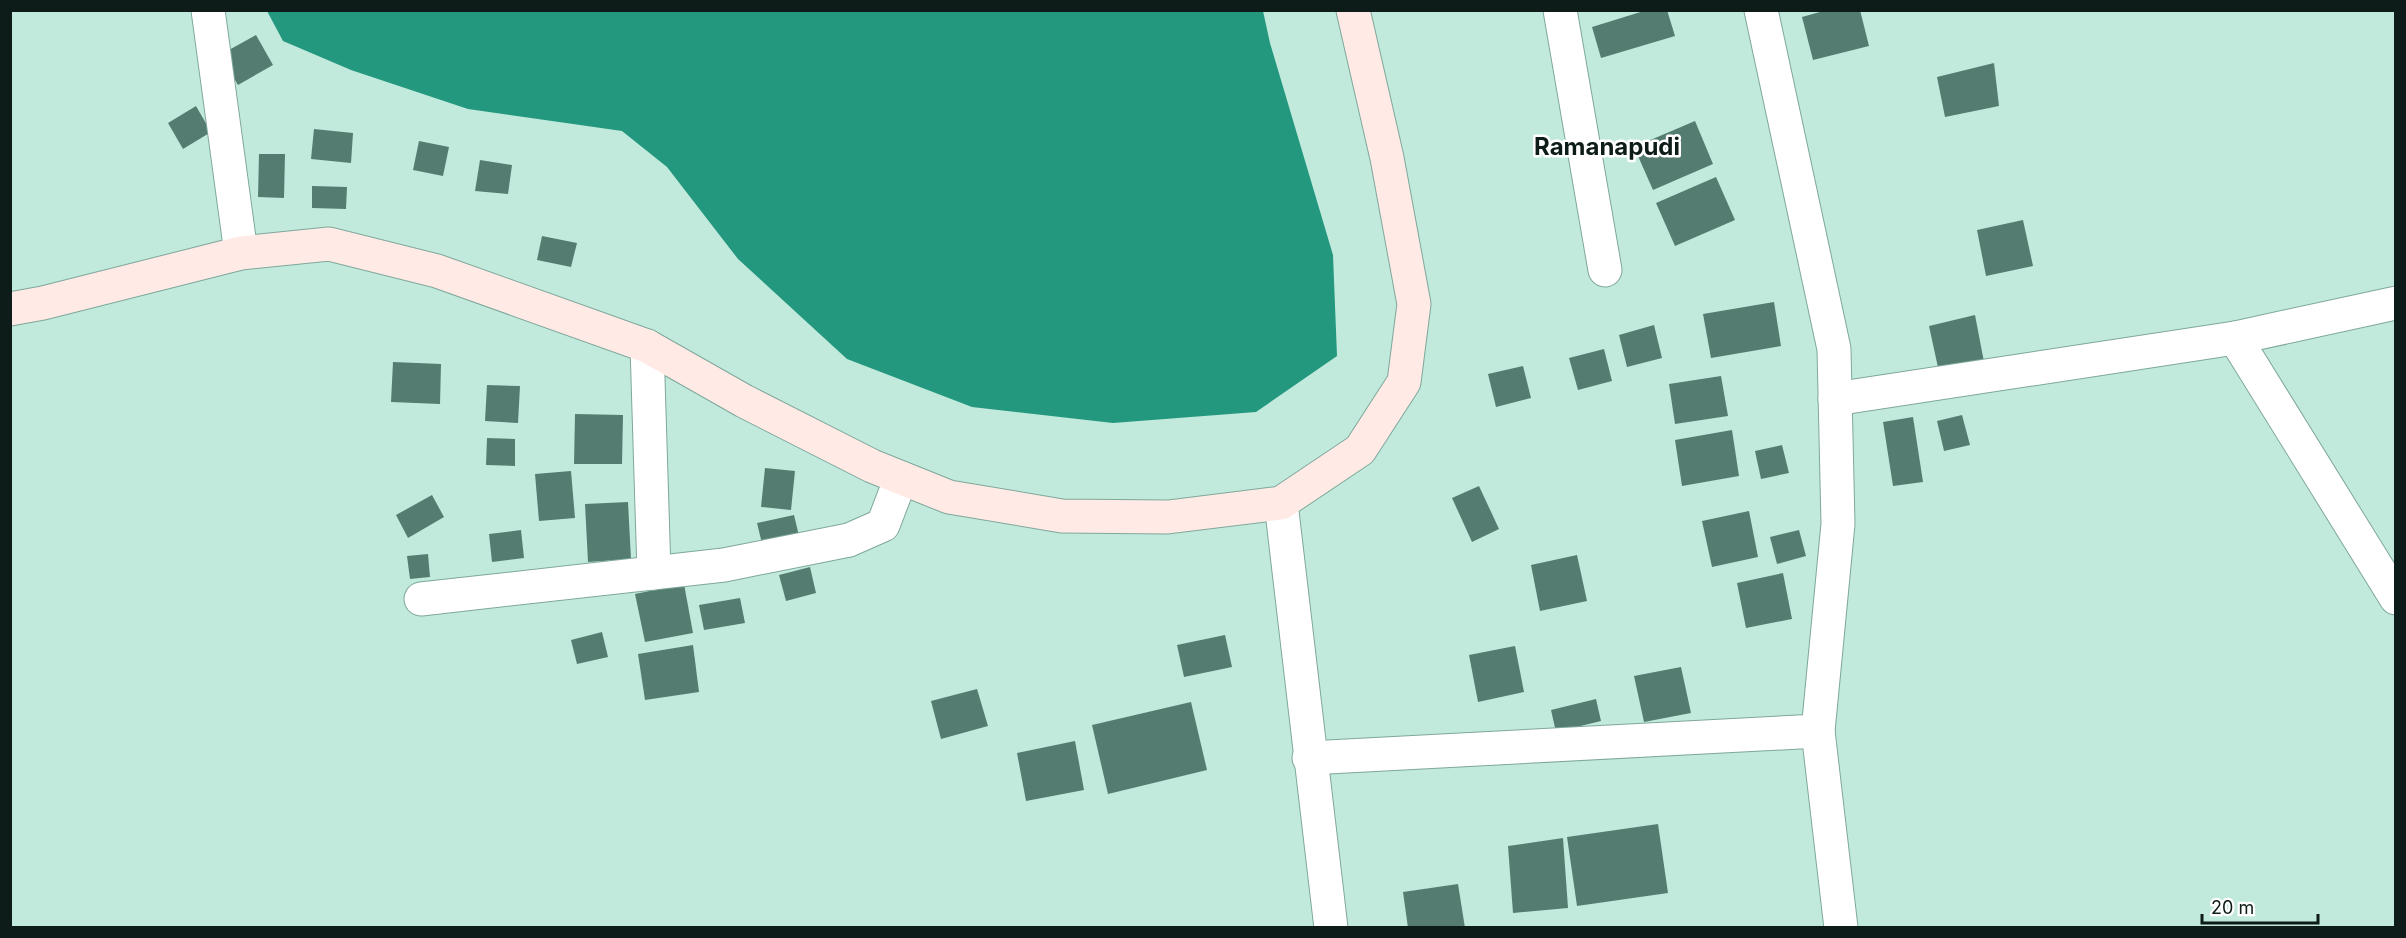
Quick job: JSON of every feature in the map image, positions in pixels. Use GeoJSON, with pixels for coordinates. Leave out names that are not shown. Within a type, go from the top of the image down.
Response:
{"type":"FeatureCollection","features":[{"type":"Feature","properties":{"kind":"main road"},"geometry":{"type":"LineString","coordinates":[[10,309],[179,270],[227,256],[329,244],[437,271],[647,346],[744,401],[901,478],[949,497],[1062,516],[1168,517],[1281,503],[1360,450],[1404,382],[1414,304],[1387,158],[1353,10]]}},
{"type":"Feature","properties":{"kind":"street"},"geometry":{"type":"LineString","coordinates":[[208,10],[227,256]]}},
{"type":"Feature","properties":{"kind":"street"},"geometry":{"type":"LineString","coordinates":[[1560,10],[1605,270]]}},
{"type":"Feature","properties":{"kind":"street"},"geometry":{"type":"LineString","coordinates":[[1761,10],[1834,349],[1838,524],[1818,731],[1840,927]]}},
{"type":"Feature","properties":{"kind":"street"},"geometry":{"type":"LineString","coordinates":[[1835,399],[2235,338],[2396,303]]}},
{"type":"Feature","properties":{"kind":"street"},"geometry":{"type":"LineString","coordinates":[[2235,338],[2396,598]]}},
{"type":"Feature","properties":{"kind":"street"},"geometry":{"type":"LineString","coordinates":[[647,346],[654,573]]}},
{"type":"Feature","properties":{"kind":"street"},"geometry":{"type":"LineString","coordinates":[[421,599],[724,565],[849,540],[883,525],[901,478]]}},
{"type":"Feature","properties":{"kind":"street"},"geometry":{"type":"LineString","coordinates":[[1281,503],[1309,758],[1331,927]]}},
{"type":"Feature","properties":{"kind":"street"},"geometry":{"type":"LineString","coordinates":[[1309,758],[1818,731]]}},
{"type":"Feature","properties":{"kind":"shaded area"},"geometry":{"type":"Polygon","coordinates":[[[267,11],[1263,11],[1270,43],[1333,255],[1337,356],[1256,412],[1113,423],[972,407],[847,359],[738,259],[667,167],[622,131],[468,109],[351,70],[283,41],[267,11]]]}},
{"type":"Feature","properties":{"kind":"building"},"geometry":{"type":"Polygon","coordinates":[[[1647,10],[1667,10],[1675,36],[1601,58],[1592,27],[1647,10]]]}},
{"type":"Feature","properties":{"kind":"building"},"geometry":{"type":"Polygon","coordinates":[[[1827,10],[1860,10],[1869,46],[1813,60],[1802,17],[1827,10]]]}},
{"type":"Feature","properties":{"kind":"building"},"geometry":{"type":"Polygon","coordinates":[[[256,35],[273,65],[238,85],[220,55],[256,35]]]}},
{"type":"Feature","properties":{"kind":"building"},"geometry":{"type":"Polygon","coordinates":[[[1994,63],[1999,106],[1945,117],[1937,77],[1994,63]]]}},
{"type":"Feature","properties":{"kind":"building"},"geometry":{"type":"Polygon","coordinates":[[[196,106],[211,132],[183,149],[168,123],[196,106]]]}},
{"type":"Feature","properties":{"kind":"building"},"geometry":{"type":"Polygon","coordinates":[[[1695,121],[1713,164],[1653,190],[1634,147],[1695,121]]]}},
{"type":"Feature","properties":{"kind":"building"},"geometry":{"type":"Polygon","coordinates":[[[314,129],[353,133],[351,163],[311,159],[314,129]]]}},
{"type":"Feature","properties":{"kind":"building"},"geometry":{"type":"Polygon","coordinates":[[[419,141],[449,147],[443,176],[413,170],[419,141]]]}},
{"type":"Feature","properties":{"kind":"building"},"geometry":{"type":"Polygon","coordinates":[[[259,154],[285,154],[284,198],[258,197],[259,154]]]}},
{"type":"Feature","properties":{"kind":"building"},"geometry":{"type":"Polygon","coordinates":[[[480,160],[512,165],[508,194],[475,191],[480,160]]]}},
{"type":"Feature","properties":{"kind":"building"},"geometry":{"type":"Polygon","coordinates":[[[1716,177],[1735,220],[1675,246],[1656,203],[1716,177]]]}},
{"type":"Feature","properties":{"kind":"building"},"geometry":{"type":"Polygon","coordinates":[[[312,186],[347,187],[346,209],[312,208],[312,186]]]}},
{"type":"Feature","properties":{"kind":"building"},"geometry":{"type":"Polygon","coordinates":[[[2023,220],[2033,266],[1986,276],[1977,230],[2023,220]]]}},
{"type":"Feature","properties":{"kind":"building"},"geometry":{"type":"Polygon","coordinates":[[[542,236],[577,243],[571,267],[537,260],[542,236]]]}},
{"type":"Feature","properties":{"kind":"building"},"geometry":{"type":"Polygon","coordinates":[[[1774,302],[1781,346],[1711,358],[1703,314],[1774,302]]]}},
{"type":"Feature","properties":{"kind":"building"},"geometry":{"type":"Polygon","coordinates":[[[1975,315],[1984,362],[1939,372],[1929,326],[1975,315]]]}},
{"type":"Feature","properties":{"kind":"building"},"geometry":{"type":"Polygon","coordinates":[[[1654,325],[1662,358],[1627,367],[1619,335],[1654,325]]]}},
{"type":"Feature","properties":{"kind":"building"},"geometry":{"type":"Polygon","coordinates":[[[1604,349],[1612,381],[1578,390],[1569,358],[1604,349]]]}},
{"type":"Feature","properties":{"kind":"building"},"geometry":{"type":"Polygon","coordinates":[[[393,362],[441,364],[440,404],[391,402],[393,362]]]}},
{"type":"Feature","properties":{"kind":"building"},"geometry":{"type":"Polygon","coordinates":[[[1523,366],[1531,398],[1496,407],[1488,374],[1523,366]]]}},
{"type":"Feature","properties":{"kind":"building"},"geometry":{"type":"Polygon","coordinates":[[[1721,376],[1728,416],[1675,424],[1669,384],[1721,376]]]}},
{"type":"Feature","properties":{"kind":"building"},"geometry":{"type":"Polygon","coordinates":[[[487,385],[520,386],[518,423],[485,421],[487,385]]]}},
{"type":"Feature","properties":{"kind":"building"},"geometry":{"type":"Polygon","coordinates":[[[575,414],[623,415],[622,464],[574,464],[575,414]]]}},
{"type":"Feature","properties":{"kind":"building"},"geometry":{"type":"Polygon","coordinates":[[[1962,415],[1970,445],[1944,451],[1937,421],[1962,415]]]}},
{"type":"Feature","properties":{"kind":"building"},"geometry":{"type":"Polygon","coordinates":[[[1913,417],[1923,482],[1893,486],[1883,422],[1913,417]]]}},
{"type":"Feature","properties":{"kind":"building"},"geometry":{"type":"Polygon","coordinates":[[[1732,430],[1739,476],[1682,486],[1675,440],[1732,430]]]}},
{"type":"Feature","properties":{"kind":"building"},"geometry":{"type":"Polygon","coordinates":[[[487,438],[515,439],[515,466],[486,465],[487,438]]]}},
{"type":"Feature","properties":{"kind":"building"},"geometry":{"type":"Polygon","coordinates":[[[1782,445],[1789,473],[1761,479],[1755,451],[1782,445]]]}},
{"type":"Feature","properties":{"kind":"building"},"geometry":{"type":"Polygon","coordinates":[[[765,468],[795,471],[791,510],[761,507],[765,468]]]}},
{"type":"Feature","properties":{"kind":"building"},"geometry":{"type":"Polygon","coordinates":[[[571,471],[575,518],[539,521],[535,474],[571,471]]]}},
{"type":"Feature","properties":{"kind":"building"},"geometry":{"type":"Polygon","coordinates":[[[1479,486],[1499,529],[1472,542],[1452,498],[1479,486]]]}},
{"type":"Feature","properties":{"kind":"building"},"geometry":{"type":"Polygon","coordinates":[[[432,495],[444,517],[408,538],[396,515],[432,495]]]}},
{"type":"Feature","properties":{"kind":"building"},"geometry":{"type":"Polygon","coordinates":[[[628,502],[631,559],[588,562],[585,504],[628,502]]]}},
{"type":"Feature","properties":{"kind":"building"},"geometry":{"type":"Polygon","coordinates":[[[1749,511],[1758,557],[1712,567],[1702,521],[1749,511]]]}},
{"type":"Feature","properties":{"kind":"building"},"geometry":{"type":"Polygon","coordinates":[[[794,515],[800,540],[763,548],[757,523],[794,515]]]}},
{"type":"Feature","properties":{"kind":"building"},"geometry":{"type":"Polygon","coordinates":[[[521,530],[524,558],[492,562],[489,534],[521,530]]]}},
{"type":"Feature","properties":{"kind":"building"},"geometry":{"type":"Polygon","coordinates":[[[1799,530],[1806,556],[1777,564],[1770,537],[1799,530]]]}},
{"type":"Feature","properties":{"kind":"building"},"geometry":{"type":"Polygon","coordinates":[[[428,554],[430,577],[410,579],[407,556],[428,554]]]}},
{"type":"Feature","properties":{"kind":"building"},"geometry":{"type":"Polygon","coordinates":[[[1577,555],[1587,601],[1540,611],[1531,565],[1577,555]]]}},
{"type":"Feature","properties":{"kind":"building"},"geometry":{"type":"Polygon","coordinates":[[[810,567],[816,593],[786,601],[779,575],[810,567]]]}},
{"type":"Feature","properties":{"kind":"building"},"geometry":{"type":"Polygon","coordinates":[[[1783,573],[1792,619],[1746,628],[1737,583],[1783,573]]]}},
{"type":"Feature","properties":{"kind":"building"},"geometry":{"type":"Polygon","coordinates":[[[684,584],[693,633],[645,642],[635,594],[684,584]]]}},
{"type":"Feature","properties":{"kind":"building"},"geometry":{"type":"Polygon","coordinates":[[[740,598],[745,623],[704,630],[699,605],[740,598]]]}},
{"type":"Feature","properties":{"kind":"building"},"geometry":{"type":"Polygon","coordinates":[[[602,632],[608,657],[577,664],[571,640],[602,632]]]}},
{"type":"Feature","properties":{"kind":"building"},"geometry":{"type":"Polygon","coordinates":[[[1225,635],[1232,667],[1184,677],[1177,645],[1225,635]]]}},
{"type":"Feature","properties":{"kind":"building"},"geometry":{"type":"Polygon","coordinates":[[[693,645],[699,692],[645,700],[638,654],[693,645]]]}},
{"type":"Feature","properties":{"kind":"building"},"geometry":{"type":"Polygon","coordinates":[[[1515,646],[1524,692],[1478,702],[1469,655],[1515,646]]]}},
{"type":"Feature","properties":{"kind":"building"},"geometry":{"type":"Polygon","coordinates":[[[1681,667],[1691,713],[1644,722],[1634,676],[1681,667]]]}},
{"type":"Feature","properties":{"kind":"building"},"geometry":{"type":"Polygon","coordinates":[[[977,689],[988,726],[941,739],[931,701],[977,689]]]}},
{"type":"Feature","properties":{"kind":"building"},"geometry":{"type":"Polygon","coordinates":[[[1596,699],[1601,721],[1556,732],[1551,710],[1596,699]]]}},
{"type":"Feature","properties":{"kind":"building"},"geometry":{"type":"Polygon","coordinates":[[[1191,702],[1207,770],[1108,794],[1092,725],[1191,702]]]}},
{"type":"Feature","properties":{"kind":"building"},"geometry":{"type":"Polygon","coordinates":[[[1075,741],[1084,790],[1026,801],[1017,753],[1075,741]]]}},
{"type":"Feature","properties":{"kind":"building"},"geometry":{"type":"Polygon","coordinates":[[[1658,824],[1668,893],[1577,906],[1567,837],[1658,824]]]}},
{"type":"Feature","properties":{"kind":"building"},"geometry":{"type":"Polygon","coordinates":[[[1563,838],[1568,908],[1513,913],[1508,846],[1563,838]]]}},
{"type":"Feature","properties":{"kind":"building"},"geometry":{"type":"Polygon","coordinates":[[[1458,884],[1465,928],[1408,928],[1403,892],[1458,884]]]}},
{"type":"Feature","properties":{"kind":"district","name":"Ramanapudi"},"geometry":{"type":"Point","coordinates":[1607,147]}}]}
